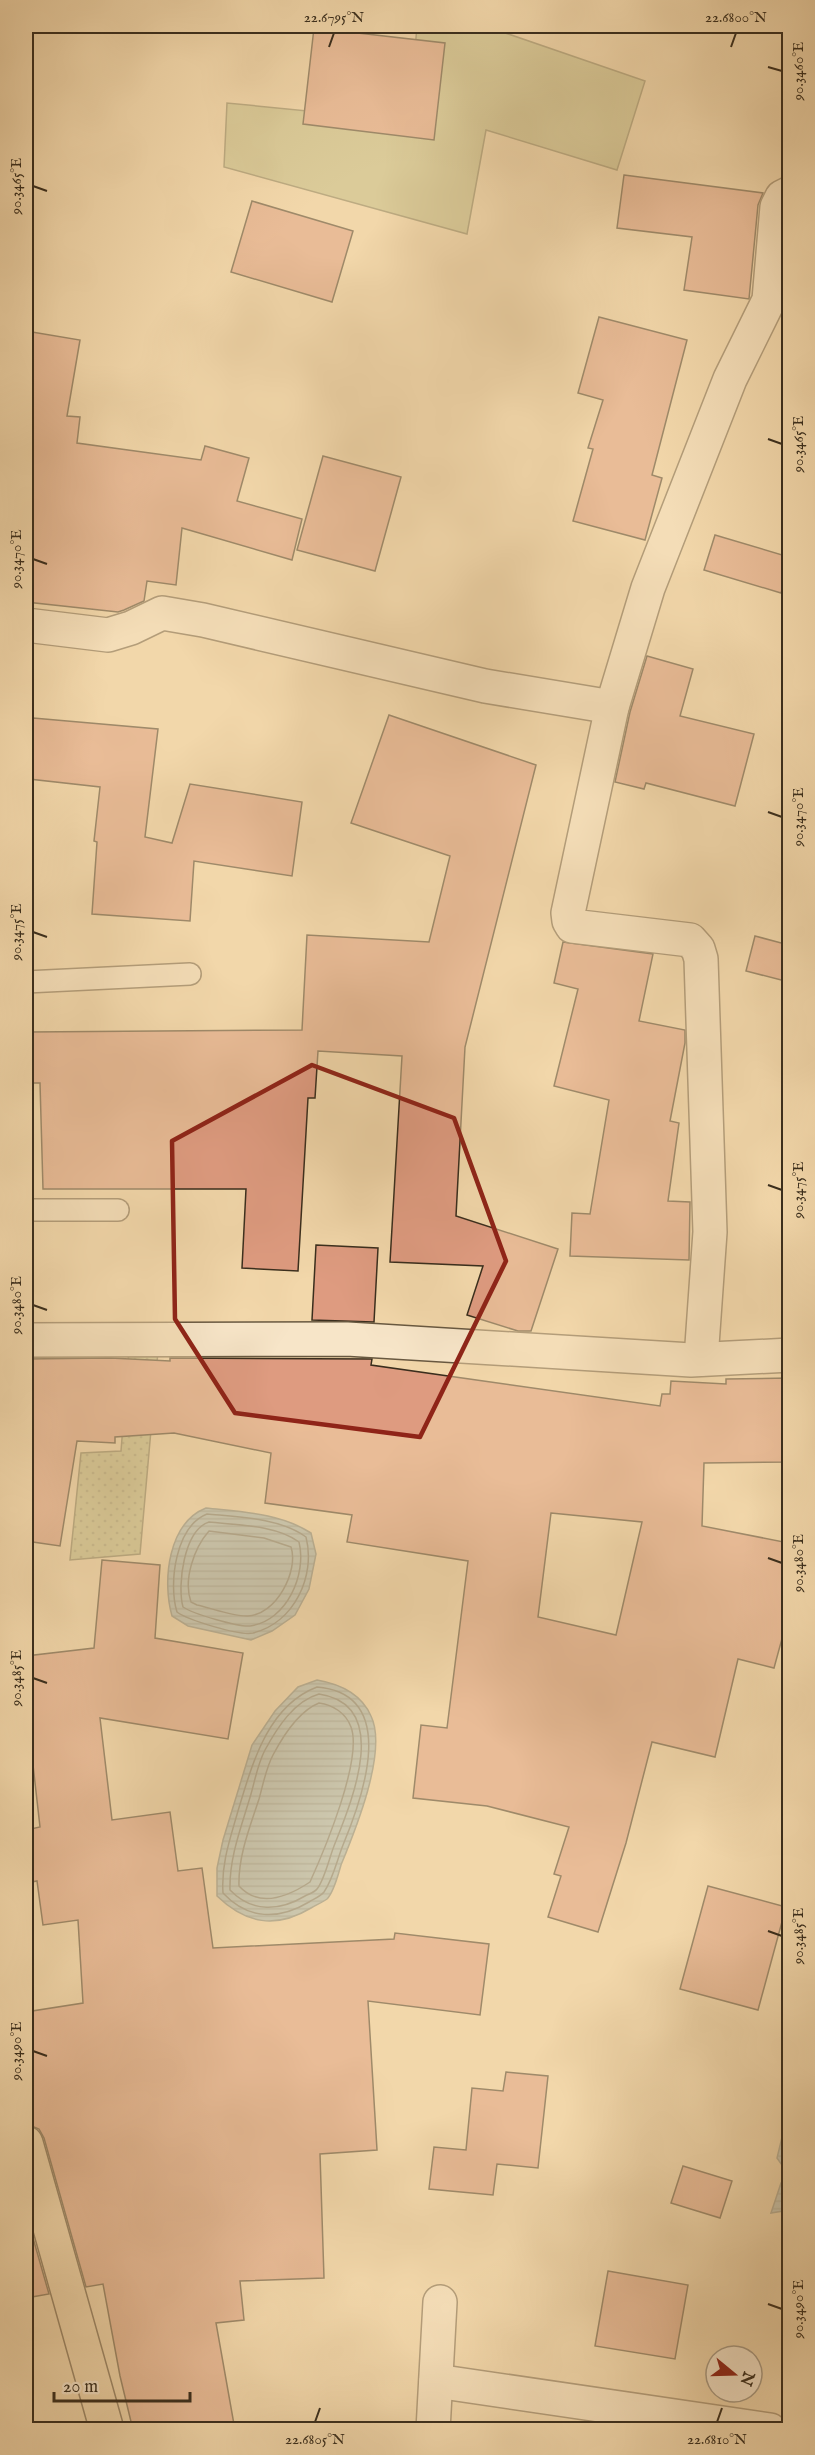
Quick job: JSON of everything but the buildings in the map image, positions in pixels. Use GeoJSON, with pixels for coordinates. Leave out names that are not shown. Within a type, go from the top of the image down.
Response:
{"type":"FeatureCollection","features":[{"type":"Feature","properties":{"kind":"highway"},"geometry":{"type":"LineString","coordinates":[[26,2143],[107,2430]]}},
{"type":"Feature","properties":{"kind":"street"},"geometry":{"type":"LineString","coordinates":[[701,1359],[710,1232],[701,959],[698,949],[690,940],[572,926],[568,913],[612,707],[648,588],[730,379],[769,300],[777,207],[782,197],[789,193]]}},
{"type":"Feature","properties":{"kind":"street"},"geometry":{"type":"LineString","coordinates":[[26,625],[108,634],[131,628],[162,613],[203,620],[485,686],[612,707]]}},
{"type":"Feature","properties":{"kind":"street"},"geometry":{"type":"LineString","coordinates":[[26,1340],[347,1340],[701,1359],[789,1355]]}},
{"type":"Feature","properties":{"kind":"street"},"geometry":{"type":"LineString","coordinates":[[433,2430],[440,2302]]}},
{"type":"Feature","properties":{"kind":"street"},"geometry":{"type":"LineString","coordinates":[[436,2380],[770,2430]]}},
{"type":"Feature","properties":{"kind":"lane"},"geometry":{"type":"LineString","coordinates":[[26,982],[190,974]]}},
{"type":"Feature","properties":{"kind":"lane"},"geometry":{"type":"LineString","coordinates":[[26,1210],[118,1210]]}},
{"type":"Feature","properties":{"kind":"highlighted area"},"geometry":{"type":"Polygon","coordinates":[[[312,1065],[454,1118],[506,1261],[420,1437],[235,1413],[175,1319],[172,1141],[312,1065]]]}},
{"type":"Feature","properties":{"kind":"shaded area"},"geometry":{"type":"Polygon","coordinates":[[[417,26],[485,26],[645,81],[617,170],[486,130],[467,234],[224,167],[227,103],[409,121],[417,26]]]}},
{"type":"Feature","properties":{"kind":"shaded area"},"geometry":{"type":"Polygon","coordinates":[[[129,1349],[158,1351],[140,1554],[70,1560],[81,1453],[121,1451],[129,1349]]]}},
{"type":"Feature","properties":{"kind":"water"},"geometry":{"type":"Polygon","coordinates":[[[206,1508],[274,1517],[311,1533],[316,1554],[309,1589],[295,1615],[272,1631],[251,1640],[188,1626],[172,1616],[168,1586],[171,1554],[183,1526],[206,1508]]]}},
{"type":"Feature","properties":{"kind":"water"},"geometry":{"type":"Polygon","coordinates":[[[317,1680],[349,1691],[362,1701],[371,1716],[375,1731],[375,1749],[368,1791],[336,1883],[327,1899],[286,1919],[274,1921],[250,1918],[239,1913],[217,1896],[217,1868],[223,1840],[252,1745],[275,1711],[298,1687],[317,1680]]]}},
{"type":"Feature","properties":{"kind":"water"},"geometry":{"type":"Polygon","coordinates":[[[789,2131],[789,2200],[786,2197],[783,2211],[771,2213],[787,2172],[777,2158],[783,2133],[789,2131]]]}}]}
